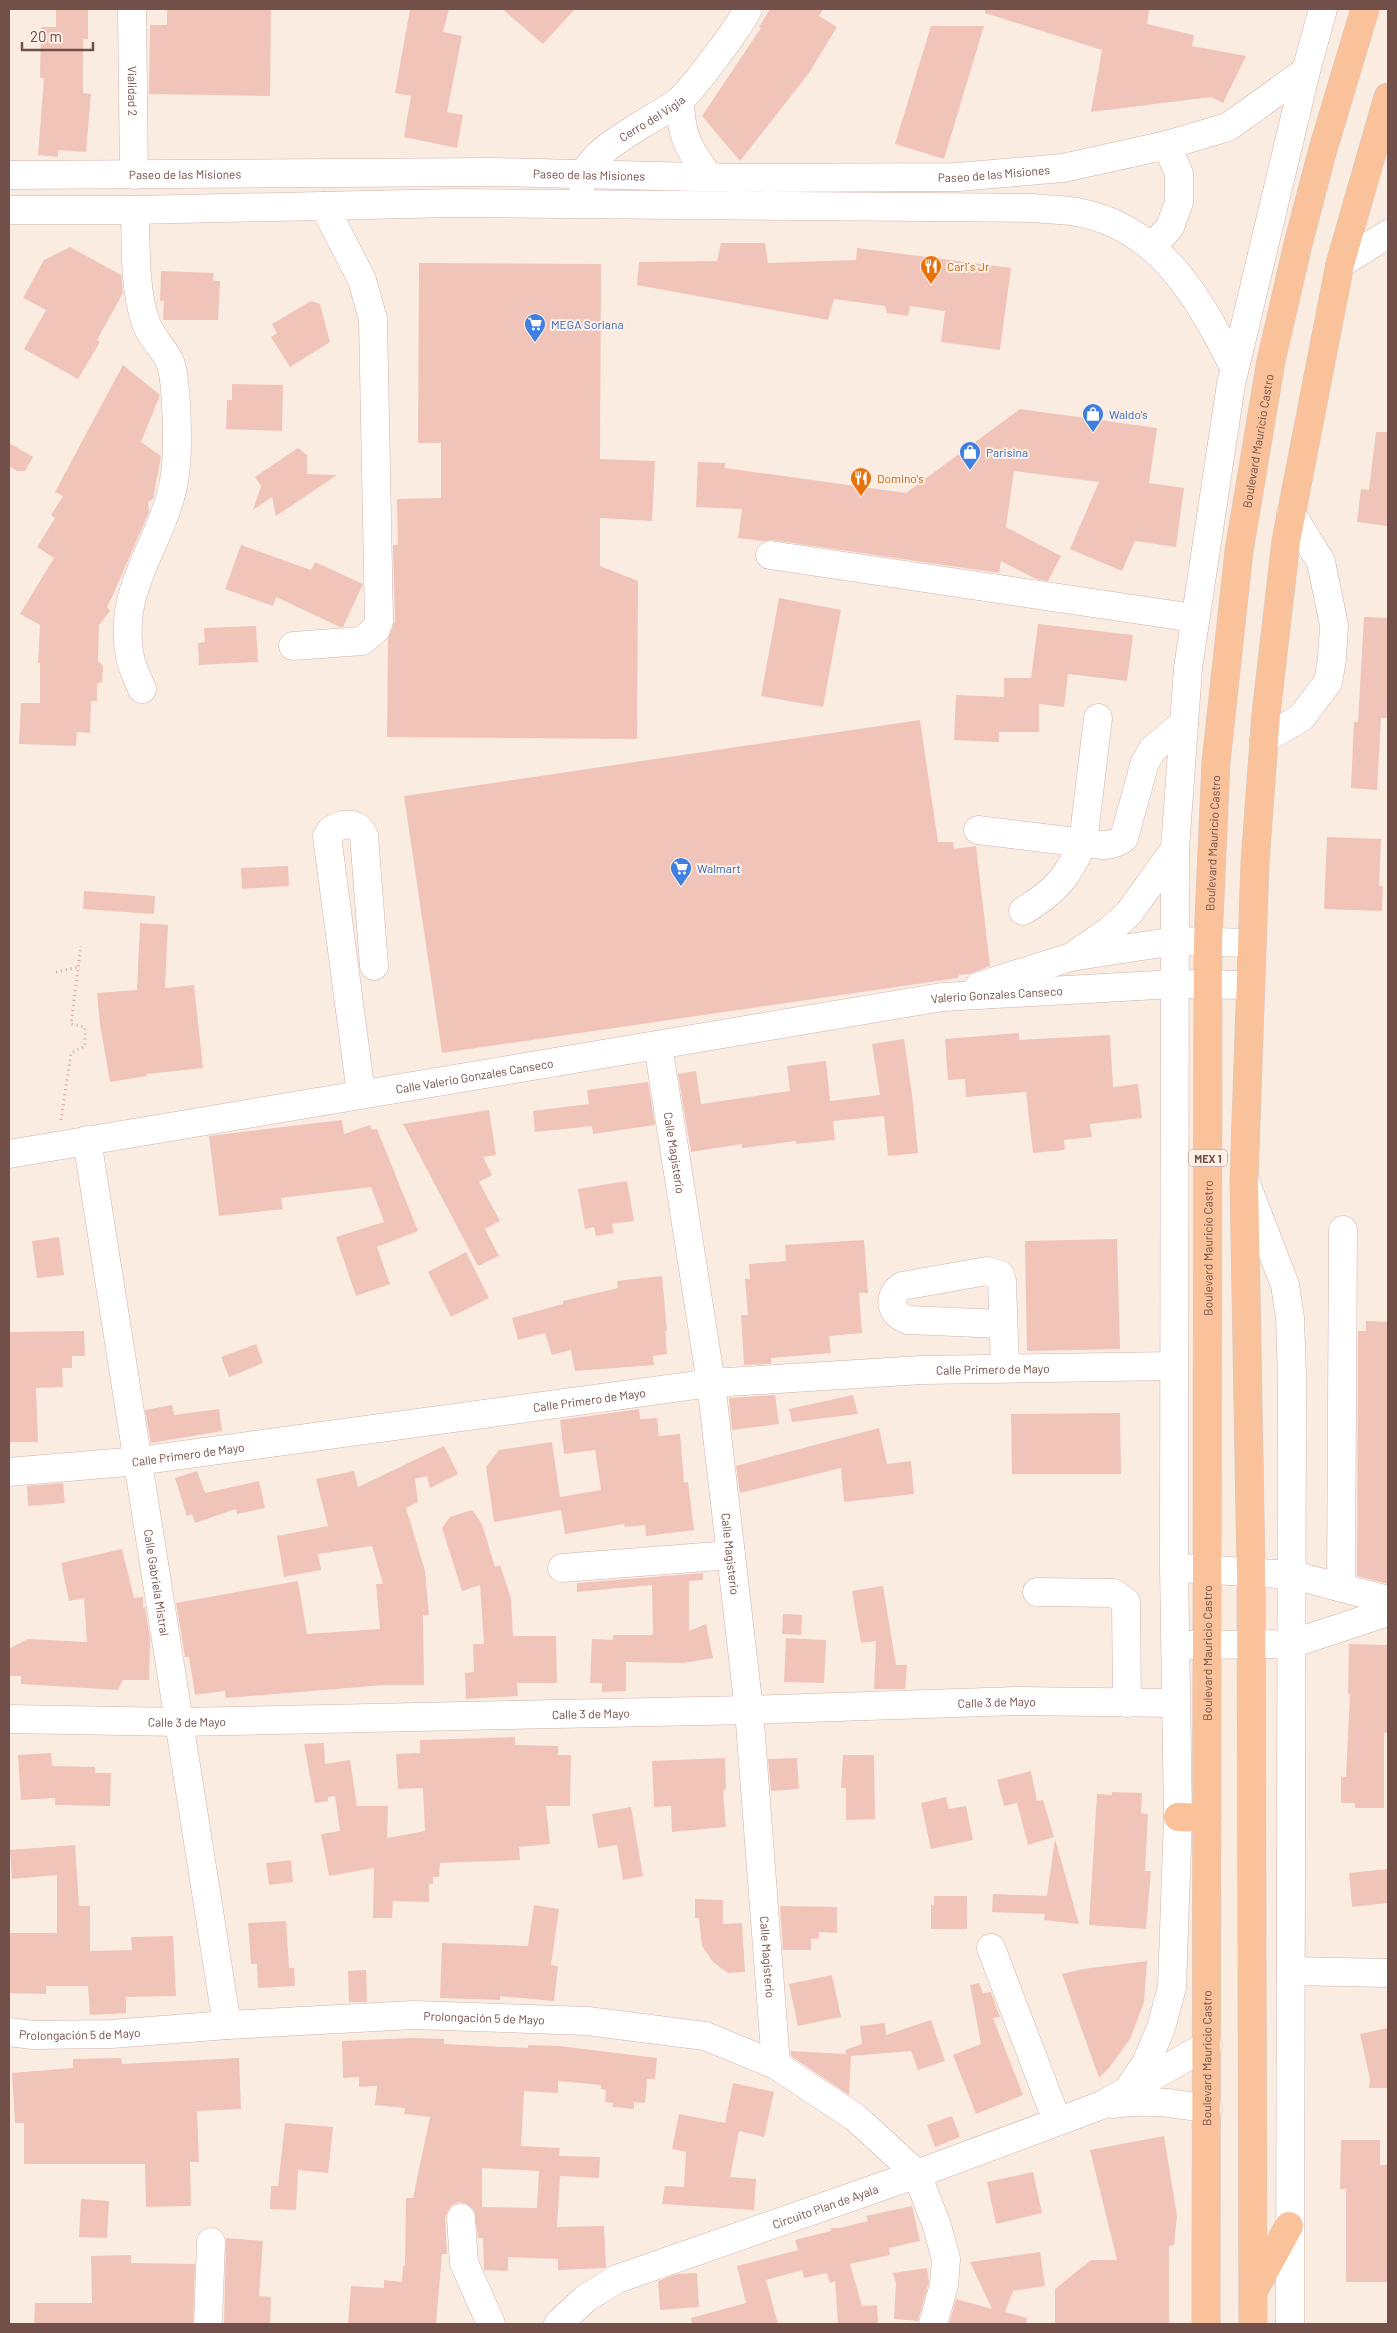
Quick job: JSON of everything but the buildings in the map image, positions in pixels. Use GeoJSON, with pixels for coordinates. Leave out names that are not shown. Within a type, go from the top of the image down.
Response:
{"type":"FeatureCollection","features":[{"type":"Feature","properties":{"kind":"main road","name":"Boulevard Mauricio Castro"},"geometry":{"type":"LineString","coordinates":[[1206,2324],[1209,1645],[1208,941],[1216,762],[1240,542],[1271,361],[1298,244],[1323,149],[1365,9]]}},
{"type":"Feature","properties":{"kind":"main road","name":"MEX 1"},"geometry":{"type":"LineString","coordinates":[[1253,2324],[1251,1572],[1244,1179],[1255,862],[1264,739],[1276,622],[1291,513],[1340,264],[1388,97]]}},
{"type":"Feature","properties":{"kind":"main road"},"geometry":{"type":"LineString","coordinates":[[1178,1817],[1207,1818]]}},
{"type":"Feature","properties":{"kind":"main road"},"geometry":{"type":"LineString","coordinates":[[1253,2292],[1289,2226]]}},
{"type":"Feature","properties":{"kind":"street","name":"Vialidad 2"},"geometry":{"type":"LineString","coordinates":[[132,9],[134,175]]}},
{"type":"Feature","properties":{"kind":"street"},"geometry":{"type":"LineString","coordinates":[[680,100],[748,9]]}},
{"type":"Feature","properties":{"kind":"street"},"geometry":{"type":"LineString","coordinates":[[1127,2092],[1146,2063],[1158,2036],[1172,1987],[1178,1817],[1174,1567],[1175,849],[1184,723],[1194,618],[1234,367],[1306,71],[1323,9]]}},
{"type":"Feature","properties":{"kind":"street","name":"Paseo de las Misiones"},"geometry":{"type":"LineString","coordinates":[[9,176],[493,172],[709,177],[958,178],[1063,168],[1167,145],[1228,127],[1306,71]]}},
{"type":"Feature","properties":{"kind":"street","name":"Cerro del Vigia"},"geometry":{"type":"LineString","coordinates":[[583,174],[609,146],[680,100]]}},
{"type":"Feature","properties":{"kind":"street","name":"Cerro del Vigia"},"geometry":{"type":"LineString","coordinates":[[680,100],[681,125],[686,140],[709,177]]}},
{"type":"Feature","properties":{"kind":"street"},"geometry":{"type":"LineString","coordinates":[[1152,247],[1170,227],[1179,202],[1179,174],[1167,145]]}},
{"type":"Feature","properties":{"kind":"street"},"geometry":{"type":"LineString","coordinates":[[404,173],[406,205]]}},
{"type":"Feature","properties":{"kind":"street"},"geometry":{"type":"LineString","coordinates":[[581,204],[583,174]]}},
{"type":"Feature","properties":{"kind":"street"},"geometry":{"type":"LineString","coordinates":[[9,210],[136,210],[454,203],[1034,208],[1086,214],[1130,230],[1176,269],[1198,302],[1234,367]]}},
{"type":"Feature","properties":{"kind":"street"},"geometry":{"type":"LineString","coordinates":[[293,646],[362,641],[376,629],[379,621],[373,319],[362,280],[324,206]]}},
{"type":"Feature","properties":{"kind":"street"},"geometry":{"type":"LineString","coordinates":[[136,210],[136,254],[141,302],[146,324],[170,362],[175,385],[176,464],[170,501],[133,588],[127,626],[130,658],[142,689]]}},
{"type":"Feature","properties":{"kind":"street"},"geometry":{"type":"LineString","coordinates":[[1340,264],[1388,234]]}},
{"type":"Feature","properties":{"kind":"street"},"geometry":{"type":"LineString","coordinates":[[1264,739],[1301,718],[1328,682],[1332,659],[1334,625],[1321,562],[1291,513]]}},
{"type":"Feature","properties":{"kind":"street"},"geometry":{"type":"LineString","coordinates":[[770,555],[1194,618]]}},
{"type":"Feature","properties":{"kind":"street"},"geometry":{"type":"LineString","coordinates":[[1023,911],[1046,897],[1058,885],[1070,870],[1083,843],[1098,718]]}},
{"type":"Feature","properties":{"kind":"street"},"geometry":{"type":"LineString","coordinates":[[978,830],[1108,846],[1117,843],[1124,838],[1145,762],[1153,749],[1184,723]]}},
{"type":"Feature","properties":{"kind":"street"},"geometry":{"type":"LineString","coordinates":[[362,1094],[327,836],[332,830],[347,824],[357,826],[364,835],[374,966]]}},
{"type":"Feature","properties":{"kind":"street"},"geometry":{"type":"LineString","coordinates":[[1071,957],[1109,931],[1129,913],[1175,849]]}},
{"type":"Feature","properties":{"kind":"street","name":"Valerio Gonzales Canseco"},"geometry":{"type":"LineString","coordinates":[[942,997],[1071,957],[1175,941],[1252,944]]}},
{"type":"Feature","properties":{"kind":"street","name":"Valerio Gonzales Canseco"},"geometry":{"type":"LineString","coordinates":[[942,997],[1175,984],[1250,985]]}},
{"type":"Feature","properties":{"kind":"street","name":"Calle Valerio Gonzales Canseco"},"geometry":{"type":"LineString","coordinates":[[9,1154],[942,997]]}},
{"type":"Feature","properties":{"kind":"street","name":"Calle Magisterio"},"geometry":{"type":"LineString","coordinates":[[658,1045],[711,1383],[749,1710],[776,2065]]}},
{"type":"Feature","properties":{"kind":"street","name":"Calle Gabriela Mistral"},"geometry":{"type":"LineString","coordinates":[[87,1140],[227,2024]]}},
{"type":"Feature","properties":{"kind":"street"},"geometry":{"type":"LineString","coordinates":[[1244,1179],[1285,1285],[1290,1318],[1293,1575],[1290,2324]]}},
{"type":"Feature","properties":{"kind":"street"},"geometry":{"type":"LineString","coordinates":[[1341,1588],[1342,1230]]}},
{"type":"Feature","properties":{"kind":"street"},"geometry":{"type":"LineString","coordinates":[[1003,1324],[1005,1368]]}},
{"type":"Feature","properties":{"kind":"street","name":"Calle Primero de Mayo"},"geometry":{"type":"LineString","coordinates":[[9,1472],[138,1461],[711,1383],[922,1370],[1174,1366]]}},
{"type":"Feature","properties":{"kind":"street"},"geometry":{"type":"LineString","coordinates":[[562,1568],[731,1555]]}},
{"type":"Feature","properties":{"kind":"street"},"geometry":{"type":"LineString","coordinates":[[1174,1567],[1293,1575],[1388,1600]]}},
{"type":"Feature","properties":{"kind":"street"},"geometry":{"type":"LineString","coordinates":[[1037,1592],[1114,1592],[1126,1602],[1127,1702]]}},
{"type":"Feature","properties":{"kind":"street"},"geometry":{"type":"LineString","coordinates":[[1175,1644],[1292,1644],[1388,1612]]}},
{"type":"Feature","properties":{"kind":"street","name":"Calle 3 de Mayo"},"geometry":{"type":"LineString","coordinates":[[9,1719],[179,1722],[749,1710],[1007,1701],[1175,1703]]}},
{"type":"Feature","properties":{"kind":"street"},"geometry":{"type":"LineString","coordinates":[[992,1948],[1057,2121]]}},
{"type":"Feature","properties":{"kind":"street"},"geometry":{"type":"LineString","coordinates":[[1291,1971],[1388,1973]]}},
{"type":"Feature","properties":{"kind":"street","name":"Prolongación 5 de Mayo"},"geometry":{"type":"LineString","coordinates":[[9,2032],[33,2034],[111,2034],[227,2024],[414,2015],[587,2021],[705,2036],[776,2065],[856,2118],[917,2174]]}},
{"type":"Feature","properties":{"kind":"street","name":"Circuito Plan de Ayala"},"geometry":{"type":"LineString","coordinates":[[558,2324],[586,2298],[617,2279],[917,2174],[1102,2105],[1208,2045]]}},
{"type":"Feature","properties":{"kind":"street","name":"Circuito Plan de Ayala"},"geometry":{"type":"LineString","coordinates":[[1102,2105],[1141,2100],[1169,2102],[1208,2109]]}},
{"type":"Feature","properties":{"kind":"street"},"geometry":{"type":"LineString","coordinates":[[917,2174],[937,2226],[946,2259],[944,2286],[933,2324]]}},
{"type":"Feature","properties":{"kind":"street"},"geometry":{"type":"LineString","coordinates":[[461,2218],[464,2264],[491,2324]]}},
{"type":"Feature","properties":{"kind":"street"},"geometry":{"type":"LineString","coordinates":[[208,2324],[211,2242]]}},
{"type":"Feature","properties":{"kind":"path"},"geometry":{"type":"LineString","coordinates":[[60,1145],[62,1101],[71,1053],[85,1046],[85,1027],[71,1024],[81,946]]}},
{"type":"Feature","properties":{"kind":"path"},"geometry":{"type":"LineString","coordinates":[[56,972],[79,967]]}},
{"type":"Feature","properties":{"kind":"place","name":"Carl´s Jr"},"geometry":{"type":"Point","coordinates":[931,285]}},
{"type":"Feature","properties":{"kind":"place","name":"MEGA Soriana"},"geometry":{"type":"Point","coordinates":[535,343]}},
{"type":"Feature","properties":{"kind":"place","name":"Waldo's"},"geometry":{"type":"Point","coordinates":[1093,433]}},
{"type":"Feature","properties":{"kind":"place","name":"Parisina"},"geometry":{"type":"Point","coordinates":[970,471]}},
{"type":"Feature","properties":{"kind":"place","name":"Domino's"},"geometry":{"type":"Point","coordinates":[861,497]}},
{"type":"Feature","properties":{"kind":"place","name":"Walmart"},"geometry":{"type":"Point","coordinates":[681,887]}}]}
